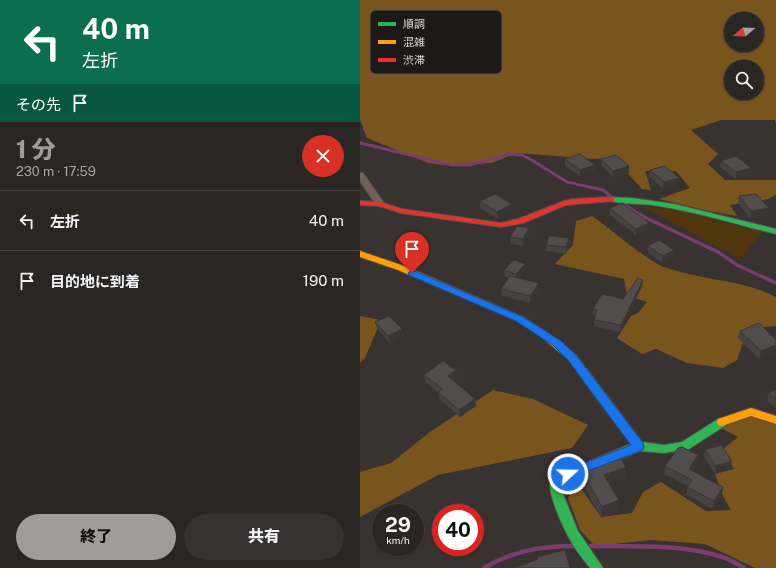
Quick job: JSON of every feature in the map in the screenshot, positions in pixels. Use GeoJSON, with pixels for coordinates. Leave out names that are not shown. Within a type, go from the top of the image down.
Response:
{"type":"FeatureCollection","features":[{"type":"Feature","properties":{"kind":"street"},"geometry":{"type":"LineString","coordinates":[[360,175],[380,204]]}},
{"type":"Feature","properties":{"kind":"street"},"geometry":{"type":"LineString","coordinates":[[360,203],[380,204],[401,211],[501,225],[526,220],[571,201],[605,198],[630,199],[673,207],[776,232]]}},
{"type":"Feature","properties":{"kind":"street"},"geometry":{"type":"LineString","coordinates":[[360,254],[401,268],[520,319],[542,332],[572,357],[639,446]]}},
{"type":"Feature","properties":{"kind":"street"},"geometry":{"type":"LineString","coordinates":[[596,568],[573,534],[557,494],[555,480],[639,446],[664,448],[685,446],[713,429],[718,423],[751,412],[776,420]]}},
{"type":"Feature","properties":{"kind":"shaded area"},"geometry":{"type":"Polygon","coordinates":[[[360,0],[776,0],[776,124],[775,120],[721,120],[691,130],[718,154],[708,164],[725,180],[776,180],[776,195],[768,199],[730,205],[737,216],[708,211],[659,199],[690,188],[676,171],[645,171],[651,190],[642,189],[614,158],[593,159],[517,153],[491,163],[442,165],[429,163],[367,138],[360,120],[360,0]]]}},
{"type":"Feature","properties":{"kind":"shaded area"},"geometry":{"type":"Polygon","coordinates":[[[642,206],[674,210],[762,232],[740,259],[642,206]]]}},
{"type":"Feature","properties":{"kind":"shaded area"},"geometry":{"type":"Polygon","coordinates":[[[592,216],[648,258],[662,266],[692,275],[736,283],[764,291],[776,297],[776,326],[748,328],[737,360],[723,368],[687,363],[656,349],[642,354],[617,338],[631,316],[638,313],[647,302],[627,296],[624,279],[555,264],[573,245],[576,221],[592,216]]]}},
{"type":"Feature","properties":{"kind":"shaded area"},"geometry":{"type":"Polygon","coordinates":[[[360,316],[381,320],[365,358],[360,363],[360,316]]]}},
{"type":"Feature","properties":{"kind":"shaded area"},"geometry":{"type":"Polygon","coordinates":[[[493,390],[533,399],[588,425],[572,448],[438,475],[384,504],[372,504],[372,511],[360,517],[360,472],[391,463],[430,432],[493,390]]]}},
{"type":"Feature","properties":{"kind":"shaded area"},"geometry":{"type":"Polygon","coordinates":[[[741,414],[776,424],[776,568],[755,568],[705,544],[651,540],[595,546],[580,530],[568,498],[576,481],[601,517],[632,513],[643,492],[661,482],[706,511],[731,510],[722,494],[715,474],[734,469],[723,449],[738,437],[721,428],[741,414]]]}},
{"type":"Feature","properties":{"kind":"building"},"geometry":{"type":"Polygon","coordinates":[[[580,154],[595,165],[580,170],[565,159],[580,154]]]}},
{"type":"Feature","properties":{"kind":"building"},"geometry":{"type":"Polygon","coordinates":[[[616,155],[629,166],[613,171],[601,159],[616,155]]]}},
{"type":"Feature","properties":{"kind":"building"},"geometry":{"type":"Polygon","coordinates":[[[736,156],[751,168],[736,172],[721,161],[736,156]]]}},
{"type":"Feature","properties":{"kind":"building"},"geometry":{"type":"Polygon","coordinates":[[[665,166],[679,178],[664,182],[650,170],[665,166]]]}},
{"type":"Feature","properties":{"kind":"building"},"geometry":{"type":"Polygon","coordinates":[[[495,194],[512,204],[497,212],[480,201],[495,194]]]}},
{"type":"Feature","properties":{"kind":"building"},"geometry":{"type":"Polygon","coordinates":[[[756,194],[769,208],[751,211],[739,196],[756,194]]]}},
{"type":"Feature","properties":{"kind":"building"},"geometry":{"type":"Polygon","coordinates":[[[622,203],[649,223],[636,229],[610,208],[622,203]]]}},
{"type":"Feature","properties":{"kind":"building"},"geometry":{"type":"Polygon","coordinates":[[[517,226],[529,228],[523,239],[510,237],[517,226]]]}},
{"type":"Feature","properties":{"kind":"building"},"geometry":{"type":"Polygon","coordinates":[[[415,236],[429,247],[419,252],[404,241],[415,236]]]}},
{"type":"Feature","properties":{"kind":"building"},"geometry":{"type":"Polygon","coordinates":[[[549,236],[569,238],[566,247],[546,245],[549,236]]]}},
{"type":"Feature","properties":{"kind":"building"},"geometry":{"type":"Polygon","coordinates":[[[659,240],[674,250],[663,256],[648,246],[659,240]]]}},
{"type":"Feature","properties":{"kind":"building"},"geometry":{"type":"Polygon","coordinates":[[[514,260],[525,264],[516,274],[504,270],[514,260]]]}},
{"type":"Feature","properties":{"kind":"building"},"geometry":{"type":"Polygon","coordinates":[[[510,276],[539,283],[530,296],[501,289],[510,276]]]}},
{"type":"Feature","properties":{"kind":"building"},"geometry":{"type":"Polygon","coordinates":[[[638,278],[643,280],[621,325],[594,320],[597,310],[593,309],[602,294],[623,299],[638,278]]]}},
{"type":"Feature","properties":{"kind":"building"},"geometry":{"type":"Polygon","coordinates":[[[389,316],[402,329],[388,336],[375,322],[389,316]]]}},
{"type":"Feature","properties":{"kind":"building"},"geometry":{"type":"Polygon","coordinates":[[[759,323],[776,340],[776,345],[761,351],[740,331],[759,323]]]}},
{"type":"Feature","properties":{"kind":"building"},"geometry":{"type":"Polygon","coordinates":[[[443,361],[456,370],[448,376],[475,399],[459,410],[438,392],[443,389],[424,375],[443,361]]]}},
{"type":"Feature","properties":{"kind":"building"},"geometry":{"type":"Polygon","coordinates":[[[776,389],[776,399],[769,393],[776,389]]]}},
{"type":"Feature","properties":{"kind":"building"},"geometry":{"type":"Polygon","coordinates":[[[721,445],[732,461],[716,466],[705,450],[721,445]]]}},
{"type":"Feature","properties":{"kind":"building"},"geometry":{"type":"Polygon","coordinates":[[[682,447],[698,455],[689,469],[723,487],[714,501],[687,487],[692,480],[665,466],[678,448],[682,447]]]}},
{"type":"Feature","properties":{"kind":"building"},"geometry":{"type":"Polygon","coordinates":[[[620,457],[626,467],[604,475],[619,500],[602,507],[582,471],[620,457]]]}},
{"type":"Feature","properties":{"kind":"building"},"geometry":{"type":"Polygon","coordinates":[[[565,550],[570,568],[514,568],[538,559],[537,557],[565,550]]]}},
{"type":"Feature","properties":{"kind":"waterway"},"geometry":{"type":"LineString","coordinates":[[360,143],[452,165],[470,165],[509,154],[522,155],[567,182],[603,190],[613,198]]}},
{"type":"Feature","properties":{"kind":"waterway"},"geometry":{"type":"LineString","coordinates":[[620,202],[646,218]]}},
{"type":"Feature","properties":{"kind":"waterway"},"geometry":{"type":"LineString","coordinates":[[646,218],[718,252],[737,265],[776,283]]}},
{"type":"Feature","properties":{"kind":"waterway"},"geometry":{"type":"LineString","coordinates":[[484,568],[505,557],[538,548],[574,546]]}},
{"type":"Feature","properties":{"kind":"waterway"},"geometry":{"type":"LineString","coordinates":[[591,546],[657,547],[690,550],[725,558],[744,568]]}},
{"type":"Feature","properties":{"kind":"traffic: fast"},"geometry":{"type":"LineString","coordinates":[[611,199],[632,200],[674,207],[776,232]]}},
{"type":"Feature","properties":{"kind":"traffic: fast"},"geometry":{"type":"LineString","coordinates":[[604,400],[639,446]]}},
{"type":"Feature","properties":{"kind":"traffic: fast"},"geometry":{"type":"LineString","coordinates":[[597,568],[573,534],[557,494],[555,480],[639,446],[664,449],[685,446],[722,422]]}},
{"type":"Feature","properties":{"kind":"traffic: slow"},"geometry":{"type":"LineString","coordinates":[[360,254],[401,268],[520,319],[542,333],[572,357],[604,400]]}},
{"type":"Feature","properties":{"kind":"traffic: slow"},"geometry":{"type":"LineString","coordinates":[[722,422],[751,412],[776,420]]}},
{"type":"Feature","properties":{"kind":"traffic: jam"},"geometry":{"type":"LineString","coordinates":[[360,203],[380,204],[401,211],[501,225],[520,221],[564,203],[573,201],[611,199]]}},
{"type":"Feature","properties":{"kind":"route"},"geometry":{"type":"LineString","coordinates":[[412,273],[520,319],[542,332],[572,357],[639,446],[568,474]]}}]}
